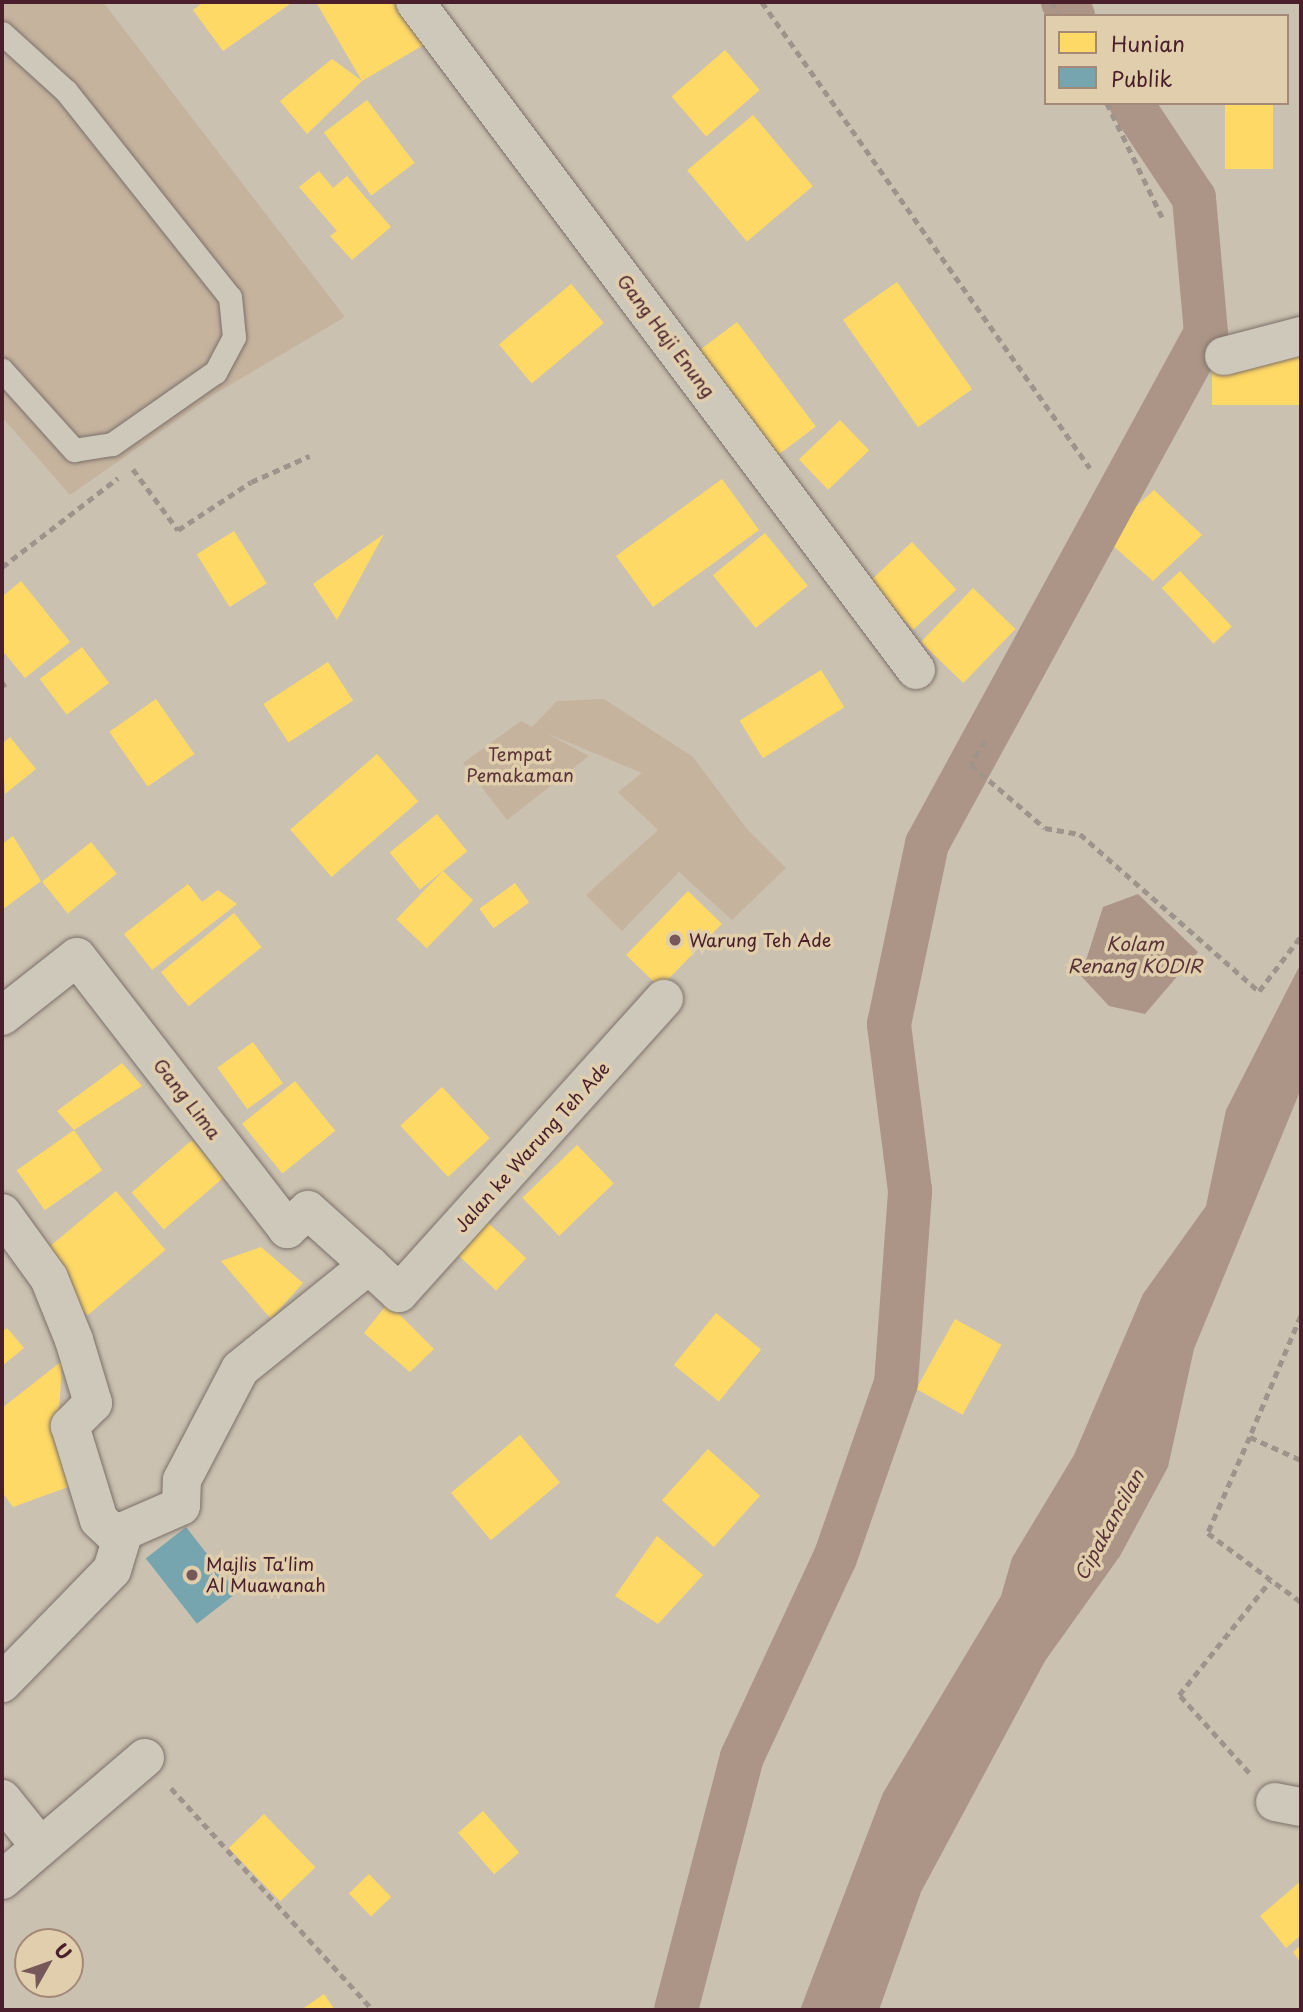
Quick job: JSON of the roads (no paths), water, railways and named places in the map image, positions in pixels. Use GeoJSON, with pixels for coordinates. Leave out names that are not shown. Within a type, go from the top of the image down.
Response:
{"type":"FeatureCollection","features":[{"type":"Feature","properties":{"kind":"street","name":"Gang Haji Enung"},"geometry":{"type":"LineString","coordinates":[[415,2],[916,670]]}},
{"type":"Feature","properties":{"kind":"street"},"geometry":{"type":"LineString","coordinates":[[1224,356],[1301,336]]}},
{"type":"Feature","properties":{"kind":"street","name":"Gang Lima"},"geometry":{"type":"LineString","coordinates":[[2,1016],[78,957],[287,1229],[308,1210],[369,1265]]}},
{"type":"Feature","properties":{"kind":"street","name":"Jalan ke Warung Teh Ade"},"geometry":{"type":"LineString","coordinates":[[369,1265],[399,1293],[664,999]]}},
{"type":"Feature","properties":{"kind":"street"},"geometry":{"type":"LineString","coordinates":[[2,1213],[49,1278],[74,1340],[93,1403],[70,1426],[99,1520],[112,1532],[124,1531],[181,1506],[182,1480],[240,1369],[369,1265]]}},
{"type":"Feature","properties":{"kind":"street"},"geometry":{"type":"LineString","coordinates":[[2,1683],[112,1570],[124,1531]]}},
{"type":"Feature","properties":{"kind":"street"},"geometry":{"type":"LineString","coordinates":[[2,1880],[39,1844],[145,1758]]}},
{"type":"Feature","properties":{"kind":"street"},"geometry":{"type":"LineString","coordinates":[[2,1799],[39,1844]]}},
{"type":"Feature","properties":{"kind":"lane"},"geometry":{"type":"LineString","coordinates":[[2,33],[66,91],[230,297],[234,337],[215,372],[112,444],[74,450],[2,370]]}},
{"type":"Feature","properties":{"kind":"water","name":"Kolam Renang KODIR"},"geometry":{"type":"Polygon","coordinates":[[[1138,894],[1198,952],[1145,1014],[1109,1006],[1081,976],[1103,907],[1138,894]]]}},
{"type":"Feature","properties":{"kind":"water","name":"Cipakancilan"},"geometry":{"type":"Polygon","coordinates":[[[1301,963],[1301,1089],[1194,1349],[1168,1467],[1120,1556],[1045,1661],[921,1892],[879,2010],[800,2010],[883,1793],[1001,1596],[1012,1558],[1074,1455],[1143,1294],[1206,1206],[1226,1110],[1301,963]]]}},
{"type":"Feature","properties":{"kind":"waterway"},"geometry":{"type":"LineString","coordinates":[[1063,2],[1072,14]]}},
{"type":"Feature","properties":{"kind":"waterway"},"geometry":{"type":"LineString","coordinates":[[676,2010],[742,1757],[835,1558],[896,1383],[910,1191],[889,1024],[927,844],[1206,333],[1194,198],[1132,105]]}},
{"type":"Feature","properties":{"kind":"place","name":"Warung Teh Ade"},"geometry":{"type":"Point","coordinates":[675,940]}},
{"type":"Feature","properties":{"kind":"place","name":"Majlis Ta'lim Al Muawanah"},"geometry":{"type":"Point","coordinates":[192,1575]}},
{"type":"Feature","properties":{"kind":"park label","name":"Tempat Pemakaman"},"geometry":{"type":"Point","coordinates":[520,765]}}]}
